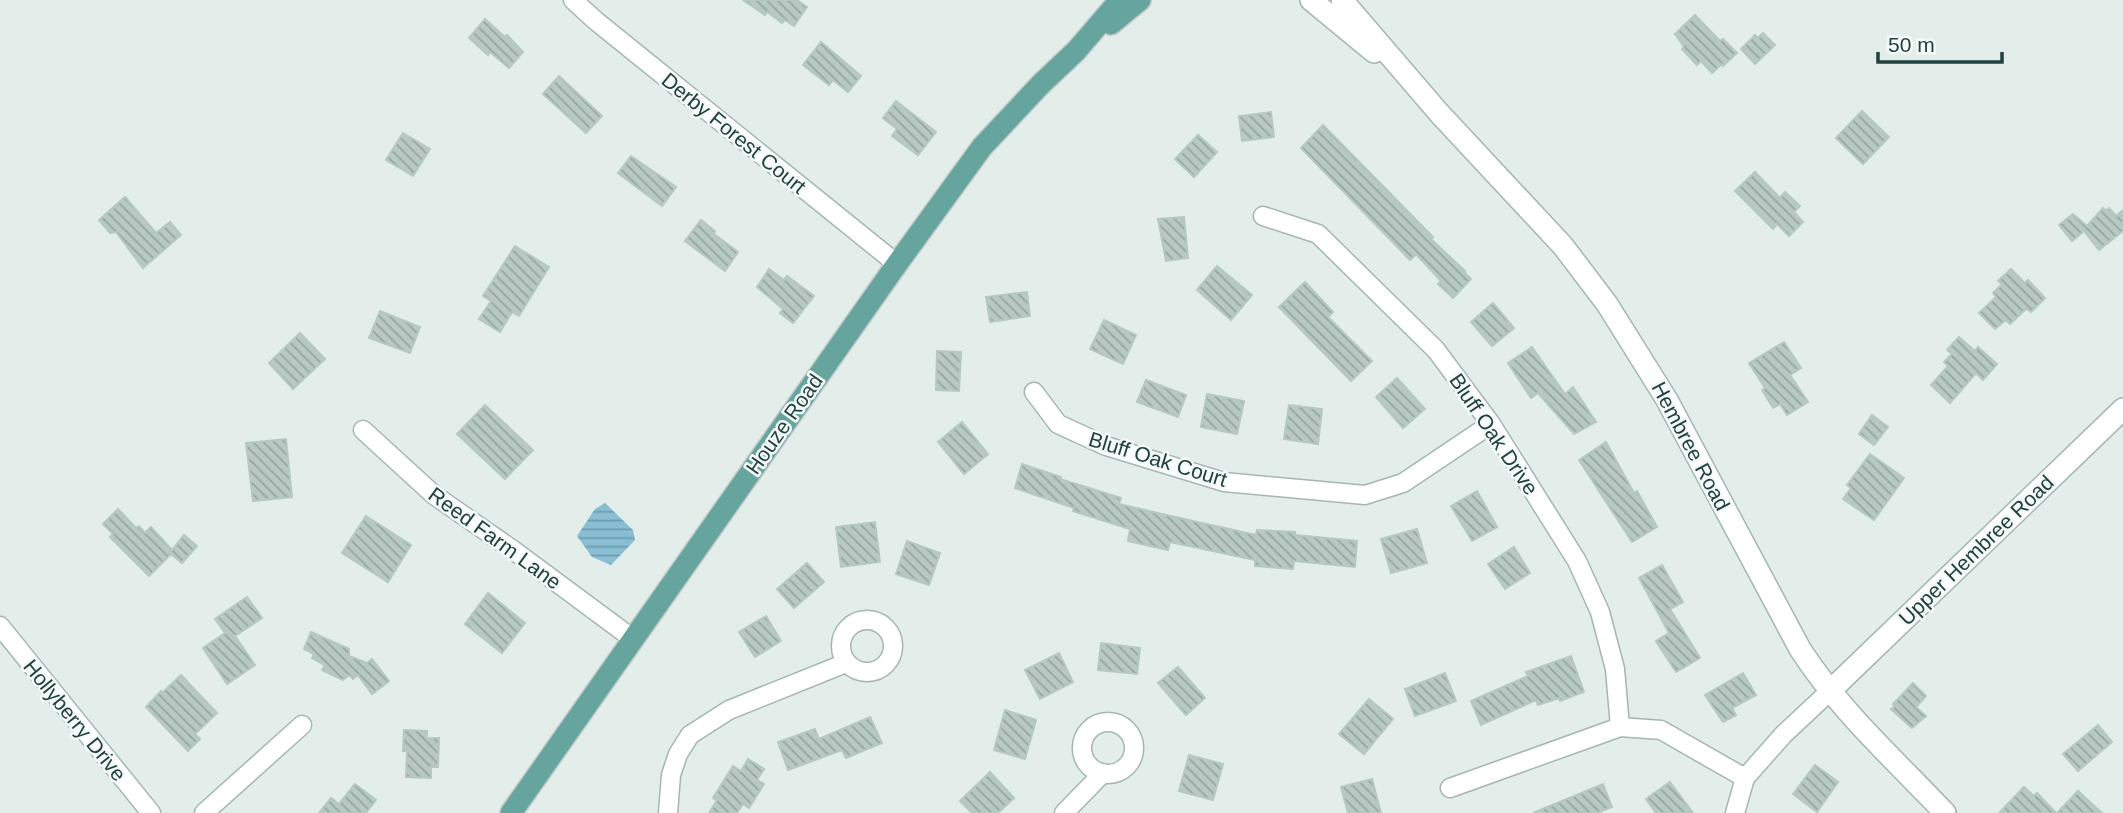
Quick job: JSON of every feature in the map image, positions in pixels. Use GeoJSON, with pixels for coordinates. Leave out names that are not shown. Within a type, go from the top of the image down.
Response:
{"type":"FeatureCollection","features":[{"type":"Feature","properties":{"kind":"main road","name":"Houze Road"},"geometry":{"type":"LineString","coordinates":[[1076,51],[1120,0]]}},
{"type":"Feature","properties":{"kind":"main road","name":"Houze Road"},"geometry":{"type":"LineString","coordinates":[[511,813],[982,147],[1041,83],[1140,0]]}},
{"type":"Feature","properties":{"kind":"street","name":"Derby Forest Court"},"geometry":{"type":"LineString","coordinates":[[573,0],[897,264]]}},
{"type":"Feature","properties":{"kind":"street","name":"Hembree Road"},"geometry":{"type":"LineString","coordinates":[[1311,0],[1420,91]]}},
{"type":"Feature","properties":{"kind":"street","name":"Hembree Road"},"geometry":{"type":"LineString","coordinates":[[1342,0],[1488,168],[1563,246],[1607,304],[1667,400],[1800,649],[1854,720],[1945,813]]}},
{"type":"Feature","properties":{"kind":"street","name":"Bluff Oak Drive"},"geometry":{"type":"LineString","coordinates":[[1263,216],[1318,234],[1436,351],[1491,424],[1577,561],[1600,612],[1615,669],[1620,727]]}},
{"type":"Feature","properties":{"kind":"street","name":"Bluff Oak Court"},"geometry":{"type":"LineString","coordinates":[[1034,392],[1058,425],[1106,446],[1224,482],[1365,495],[1403,483],[1491,424]]}},
{"type":"Feature","properties":{"kind":"street","name":"Upper Hembree Road"},"geometry":{"type":"LineString","coordinates":[[1830,691],[2123,409]]}},
{"type":"Feature","properties":{"kind":"street","name":"Reed Farm Lane"},"geometry":{"type":"LineString","coordinates":[[363,430],[434,495],[633,639]]}},
{"type":"Feature","properties":{"kind":"street","name":"Hollyberry Drive"},"geometry":{"type":"LineString","coordinates":[[0,626],[151,813]]}},
{"type":"Feature","properties":{"kind":"street"},"geometry":{"type":"LineString","coordinates":[[668,813],[671,775],[678,754],[690,736],[730,710],[846,663]]}},
{"type":"Feature","properties":{"kind":"street"},"geometry":{"type":"LineString","coordinates":[[1735,813],[1745,778],[1783,735],[1830,691]]}},
{"type":"Feature","properties":{"kind":"street"},"geometry":{"type":"LineString","coordinates":[[204,813],[302,725]]}},
{"type":"Feature","properties":{"kind":"street"},"geometry":{"type":"LineString","coordinates":[[1450,788],[1620,727],[1661,730],[1745,778]]}},
{"type":"Feature","properties":{"kind":"street"},"geometry":{"type":"LineString","coordinates":[[1064,813],[1103,773]]}},
{"type":"Feature","properties":{"kind":"water"},"geometry":{"type":"Polygon","coordinates":[[[605,503],[633,530],[635,540],[611,565],[592,557],[577,536],[595,509],[605,503]]]}},
{"type":"Feature","properties":{"kind":"building"},"geometry":{"type":"Polygon","coordinates":[[[743,0],[797,0],[807,7],[794,26],[785,20],[782,23],[767,12],[765,15],[743,0]]]}},
{"type":"Feature","properties":{"kind":"building"},"geometry":{"type":"Polygon","coordinates":[[[1695,15],[1720,41],[1723,39],[1737,53],[1712,73],[1701,61],[1697,65],[1682,49],[1684,47],[1675,34],[1695,15]]]}},
{"type":"Feature","properties":{"kind":"building"},"geometry":{"type":"Polygon","coordinates":[[[485,19],[505,37],[507,35],[523,52],[509,68],[490,52],[488,55],[469,38],[485,19]]]}},
{"type":"Feature","properties":{"kind":"building"},"geometry":{"type":"Polygon","coordinates":[[[1763,33],[1775,45],[1755,64],[1741,49],[1755,35],[1758,38],[1763,33]]]}},
{"type":"Feature","properties":{"kind":"building"},"geometry":{"type":"Polygon","coordinates":[[[821,42],[861,76],[848,92],[833,80],[829,85],[803,65],[821,42]]]}},
{"type":"Feature","properties":{"kind":"building"},"geometry":{"type":"Polygon","coordinates":[[[559,76],[602,116],[586,133],[543,94],[559,76]]]}},
{"type":"Feature","properties":{"kind":"building"},"geometry":{"type":"Polygon","coordinates":[[[896,101],[936,132],[918,155],[892,136],[897,129],[883,118],[896,101]]]}},
{"type":"Feature","properties":{"kind":"building"},"geometry":{"type":"Polygon","coordinates":[[[1862,111],[1889,137],[1863,164],[1836,138],[1862,111]]]}},
{"type":"Feature","properties":{"kind":"building"},"geometry":{"type":"Polygon","coordinates":[[[1271,112],[1274,137],[1242,141],[1239,116],[1271,112]]]}},
{"type":"Feature","properties":{"kind":"building"},"geometry":{"type":"Polygon","coordinates":[[[1323,125],[1465,271],[1471,279],[1453,298],[1438,284],[1441,281],[1416,254],[1410,260],[1301,148],[1323,125]]]}},
{"type":"Feature","properties":{"kind":"building"},"geometry":{"type":"Polygon","coordinates":[[[403,133],[430,149],[413,176],[386,160],[403,133]]]}},
{"type":"Feature","properties":{"kind":"building"},"geometry":{"type":"Polygon","coordinates":[[[1198,135],[1217,152],[1194,177],[1175,159],[1198,135]]]}},
{"type":"Feature","properties":{"kind":"building"},"geometry":{"type":"Polygon","coordinates":[[[631,156],[676,187],[662,206],[618,173],[631,156]]]}},
{"type":"Feature","properties":{"kind":"building"},"geometry":{"type":"Polygon","coordinates":[[[1755,172],[1780,198],[1785,192],[1800,206],[1794,212],[1803,222],[1789,236],[1777,224],[1773,229],[1735,191],[1755,172]]]}},
{"type":"Feature","properties":{"kind":"building"},"geometry":{"type":"Polygon","coordinates":[[[125,197],[156,233],[170,222],[181,235],[143,268],[116,232],[110,233],[99,220],[125,197]]]}},
{"type":"Feature","properties":{"kind":"building"},"geometry":{"type":"Polygon","coordinates":[[[2103,208],[2106,211],[2109,208],[2116,216],[2123,210],[2123,231],[2099,250],[2084,231],[2072,241],[2059,225],[2073,214],[2087,226],[2103,208]]]}},
{"type":"Feature","properties":{"kind":"building"},"geometry":{"type":"Polygon","coordinates":[[[1184,217],[1188,258],[1166,261],[1158,219],[1184,217]]]}},
{"type":"Feature","properties":{"kind":"building"},"geometry":{"type":"Polygon","coordinates":[[[701,220],[738,252],[725,271],[685,241],[701,220]]]}},
{"type":"Feature","properties":{"kind":"building"},"geometry":{"type":"Polygon","coordinates":[[[515,246],[549,267],[519,316],[512,312],[500,332],[479,319],[491,301],[483,296],[515,246]]]}},
{"type":"Feature","properties":{"kind":"building"},"geometry":{"type":"Polygon","coordinates":[[[1217,266],[1252,295],[1231,320],[1197,290],[1217,266]]]}},
{"type":"Feature","properties":{"kind":"building"},"geometry":{"type":"Polygon","coordinates":[[[769,269],[784,280],[787,276],[814,296],[793,323],[780,313],[783,309],[757,287],[769,269]]]}},
{"type":"Feature","properties":{"kind":"building"},"geometry":{"type":"Polygon","coordinates":[[[2011,269],[2025,283],[2028,280],[2045,298],[2031,312],[2026,309],[2010,324],[2006,320],[1995,329],[1979,313],[1996,297],[1993,293],[2002,284],[1998,281],[2011,269]]]}},
{"type":"Feature","properties":{"kind":"building"},"geometry":{"type":"Polygon","coordinates":[[[1305,282],[1333,312],[1328,317],[1372,361],[1351,381],[1279,307],[1305,282]]]}},
{"type":"Feature","properties":{"kind":"building"},"geometry":{"type":"Polygon","coordinates":[[[1027,292],[1030,316],[990,322],[986,297],[1027,292]]]}},
{"type":"Feature","properties":{"kind":"building"},"geometry":{"type":"Polygon","coordinates":[[[1493,303],[1514,328],[1492,346],[1471,322],[1493,303]]]}},
{"type":"Feature","properties":{"kind":"building"},"geometry":{"type":"Polygon","coordinates":[[[380,311],[420,327],[410,353],[369,338],[380,311]]]}},
{"type":"Feature","properties":{"kind":"building"},"geometry":{"type":"Polygon","coordinates":[[[1104,320],[1136,335],[1123,364],[1090,349],[1104,320]]]}},
{"type":"Feature","properties":{"kind":"building"},"geometry":{"type":"Polygon","coordinates":[[[300,333],[325,359],[293,389],[269,363],[300,333]]]}},
{"type":"Feature","properties":{"kind":"building"},"geometry":{"type":"Polygon","coordinates":[[[1959,337],[1975,351],[1978,347],[1997,364],[1983,380],[1976,373],[1950,403],[1931,385],[1948,366],[1944,362],[1952,354],[1947,350],[1959,337]]]}},
{"type":"Feature","properties":{"kind":"building"},"geometry":{"type":"Polygon","coordinates":[[[1784,342],[1801,368],[1790,375],[1808,402],[1787,415],[1780,404],[1773,408],[1762,390],[1765,388],[1749,363],[1784,342]]]}},
{"type":"Feature","properties":{"kind":"building"},"geometry":{"type":"Polygon","coordinates":[[[1532,347],[1565,394],[1573,387],[1596,422],[1574,434],[1538,393],[1531,398],[1508,363],[1532,347]]]}},
{"type":"Feature","properties":{"kind":"building"},"geometry":{"type":"Polygon","coordinates":[[[937,351],[961,352],[959,391],[936,390],[937,351]]]}},
{"type":"Feature","properties":{"kind":"building"},"geometry":{"type":"Polygon","coordinates":[[[1397,378],[1425,409],[1403,428],[1376,397],[1397,378]]]}},
{"type":"Feature","properties":{"kind":"building"},"geometry":{"type":"Polygon","coordinates":[[[1146,380],[1186,395],[1178,417],[1137,402],[1146,380]]]}},
{"type":"Feature","properties":{"kind":"building"},"geometry":{"type":"Polygon","coordinates":[[[1207,394],[1244,401],[1237,434],[1201,427],[1207,394]]]}},
{"type":"Feature","properties":{"kind":"building"},"geometry":{"type":"Polygon","coordinates":[[[485,405],[533,450],[505,479],[457,434],[485,405]]]}},
{"type":"Feature","properties":{"kind":"building"},"geometry":{"type":"Polygon","coordinates":[[[1289,405],[1322,409],[1318,444],[1284,439],[1289,405]]]}},
{"type":"Feature","properties":{"kind":"building"},"geometry":{"type":"Polygon","coordinates":[[[1872,415],[1888,427],[1874,445],[1859,434],[1872,415]]]}},
{"type":"Feature","properties":{"kind":"building"},"geometry":{"type":"Polygon","coordinates":[[[962,422],[988,454],[964,474],[938,442],[962,422]]]}},
{"type":"Feature","properties":{"kind":"building"},"geometry":{"type":"Polygon","coordinates":[[[286,439],[292,497],[253,501],[246,443],[286,439]]]}},
{"type":"Feature","properties":{"kind":"building"},"geometry":{"type":"Polygon","coordinates":[[[1606,442],[1634,493],[1637,491],[1657,527],[1632,542],[1579,460],[1606,442]]]}},
{"type":"Feature","properties":{"kind":"building"},"geometry":{"type":"Polygon","coordinates":[[[1870,454],[1904,478],[1874,520],[1843,499],[1851,488],[1847,485],[1870,454]]]}},
{"type":"Feature","properties":{"kind":"building"},"geometry":{"type":"Polygon","coordinates":[[[1022,464],[1121,498],[1119,504],[1175,517],[1256,535],[1257,530],[1295,532],[1295,535],[1357,541],[1355,567],[1294,561],[1293,569],[1255,566],[1255,560],[1170,542],[1168,550],[1128,541],[1130,529],[1073,511],[1074,508],[1015,488],[1022,464]]]}},
{"type":"Feature","properties":{"kind":"building"},"geometry":{"type":"Polygon","coordinates":[[[1477,491],[1497,527],[1472,541],[1451,506],[1477,491]]]}},
{"type":"Feature","properties":{"kind":"building"},"geometry":{"type":"Polygon","coordinates":[[[118,509],[136,528],[139,526],[145,533],[151,527],[172,550],[184,535],[197,546],[182,563],[171,554],[149,576],[110,537],[113,534],[103,524],[118,509]]]}},
{"type":"Feature","properties":{"kind":"building"},"geometry":{"type":"Polygon","coordinates":[[[366,516],[411,545],[388,582],[342,553],[366,516]]]}},
{"type":"Feature","properties":{"kind":"building"},"geometry":{"type":"Polygon","coordinates":[[[875,522],[880,562],[841,567],[836,527],[875,522]]]}},
{"type":"Feature","properties":{"kind":"building"},"geometry":{"type":"Polygon","coordinates":[[[1417,529],[1427,563],[1391,573],[1381,539],[1417,529]]]}},
{"type":"Feature","properties":{"kind":"building"},"geometry":{"type":"Polygon","coordinates":[[[907,541],[940,553],[929,585],[896,574],[907,541]]]}},
{"type":"Feature","properties":{"kind":"building"},"geometry":{"type":"Polygon","coordinates":[[[1514,547],[1530,573],[1505,589],[1488,564],[1514,547]]]}},
{"type":"Feature","properties":{"kind":"building"},"geometry":{"type":"Polygon","coordinates":[[[807,563],[824,582],[794,608],[777,589],[807,563]]]}},
{"type":"Feature","properties":{"kind":"building"},"geometry":{"type":"Polygon","coordinates":[[[1662,565],[1683,602],[1670,609],[1700,658],[1676,672],[1656,641],[1669,633],[1639,578],[1662,565]]]}},
{"type":"Feature","properties":{"kind":"building"},"geometry":{"type":"Polygon","coordinates":[[[488,593],[525,623],[502,653],[465,624],[488,593]]]}},
{"type":"Feature","properties":{"kind":"building"},"geometry":{"type":"Polygon","coordinates":[[[247,597],[262,618],[235,636],[255,665],[227,684],[203,648],[225,633],[215,619],[247,597]]]}},
{"type":"Feature","properties":{"kind":"building"},"geometry":{"type":"Polygon","coordinates":[[[766,616],[781,641],[755,657],[739,632],[766,616]]]}},
{"type":"Feature","properties":{"kind":"building"},"geometry":{"type":"Polygon","coordinates":[[[311,632],[349,649],[349,656],[367,663],[372,659],[389,681],[372,694],[358,675],[353,679],[349,675],[343,680],[322,670],[325,665],[312,658],[314,654],[304,649],[311,632]]]}},
{"type":"Feature","properties":{"kind":"building"},"geometry":{"type":"Polygon","coordinates":[[[1101,643],[1140,648],[1137,674],[1098,670],[1101,643]]]}},
{"type":"Feature","properties":{"kind":"building"},"geometry":{"type":"Polygon","coordinates":[[[1059,653],[1073,682],[1040,699],[1025,670],[1059,653]]]}},
{"type":"Feature","properties":{"kind":"building"},"geometry":{"type":"Polygon","coordinates":[[[1571,656],[1584,692],[1560,701],[1559,698],[1538,705],[1536,700],[1481,725],[1471,701],[1528,676],[1526,672],[1571,656]]]}},
{"type":"Feature","properties":{"kind":"building"},"geometry":{"type":"Polygon","coordinates":[[[1178,667],[1205,698],[1186,715],[1158,683],[1178,667]]]}},
{"type":"Feature","properties":{"kind":"building"},"geometry":{"type":"Polygon","coordinates":[[[1445,673],[1456,701],[1415,716],[1405,689],[1445,673]]]}},
{"type":"Feature","properties":{"kind":"building"},"geometry":{"type":"Polygon","coordinates":[[[1743,673],[1756,695],[1732,708],[1736,715],[1723,722],[1705,695],[1743,673]]]}},
{"type":"Feature","properties":{"kind":"building"},"geometry":{"type":"Polygon","coordinates":[[[181,675],[217,713],[195,734],[200,739],[188,751],[146,707],[181,675]]]}},
{"type":"Feature","properties":{"kind":"building"},"geometry":{"type":"Polygon","coordinates":[[[1913,683],[1926,696],[1916,707],[1926,716],[1912,728],[1891,709],[1913,683]]]}},
{"type":"Feature","properties":{"kind":"building"},"geometry":{"type":"Polygon","coordinates":[[[1369,699],[1393,719],[1364,754],[1339,734],[1369,699]]]}},
{"type":"Feature","properties":{"kind":"building"},"geometry":{"type":"Polygon","coordinates":[[[1005,710],[1036,720],[1025,759],[994,750],[1005,710]]]}},
{"type":"Feature","properties":{"kind":"building"},"geometry":{"type":"Polygon","coordinates":[[[870,717],[882,743],[846,758],[842,750],[788,770],[778,742],[815,729],[819,739],[870,717]]]}},
{"type":"Feature","properties":{"kind":"building"},"geometry":{"type":"Polygon","coordinates":[[[2098,725],[2112,742],[2078,771],[2063,754],[2098,725]]]}},
{"type":"Feature","properties":{"kind":"building"},"geometry":{"type":"Polygon","coordinates":[[[404,730],[427,731],[427,738],[439,738],[438,767],[431,767],[431,778],[406,777],[407,751],[403,751],[404,730]]]}},
{"type":"Feature","properties":{"kind":"building"},"geometry":{"type":"Polygon","coordinates":[[[1189,755],[1223,764],[1213,800],[1179,791],[1189,755]]]}},
{"type":"Feature","properties":{"kind":"building"},"geometry":{"type":"Polygon","coordinates":[[[748,759],[764,769],[757,780],[764,784],[749,808],[743,804],[737,813],[709,813],[717,800],[713,798],[733,766],[741,771],[748,759]]]}},
{"type":"Feature","properties":{"kind":"building"},"geometry":{"type":"Polygon","coordinates":[[[1815,765],[1838,782],[1817,812],[1793,794],[1815,765]]]}},
{"type":"Feature","properties":{"kind":"building"},"geometry":{"type":"Polygon","coordinates":[[[990,772],[1014,798],[998,813],[972,813],[960,801],[990,772]]]}},
{"type":"Feature","properties":{"kind":"building"},"geometry":{"type":"Polygon","coordinates":[[[1372,779],[1381,813],[1348,813],[1341,787],[1372,779]]]}},
{"type":"Feature","properties":{"kind":"building"},"geometry":{"type":"Polygon","coordinates":[[[1670,782],[1693,813],[1656,813],[1646,799],[1670,782]]]}},
{"type":"Feature","properties":{"kind":"building"},"geometry":{"type":"Polygon","coordinates":[[[355,784],[376,800],[366,813],[319,813],[331,798],[339,804],[355,784]]]}},
{"type":"Feature","properties":{"kind":"building"},"geometry":{"type":"Polygon","coordinates":[[[1603,784],[1612,807],[1597,813],[1533,813],[1603,784]]]}},
{"type":"Feature","properties":{"kind":"building"},"geometry":{"type":"Polygon","coordinates":[[[2024,787],[2034,796],[2037,793],[2056,813],[1999,813],[2024,787]]]}},
{"type":"Feature","properties":{"kind":"building"},"geometry":{"type":"Polygon","coordinates":[[[2078,791],[2102,813],[2057,813],[2078,791]]]}}]}
